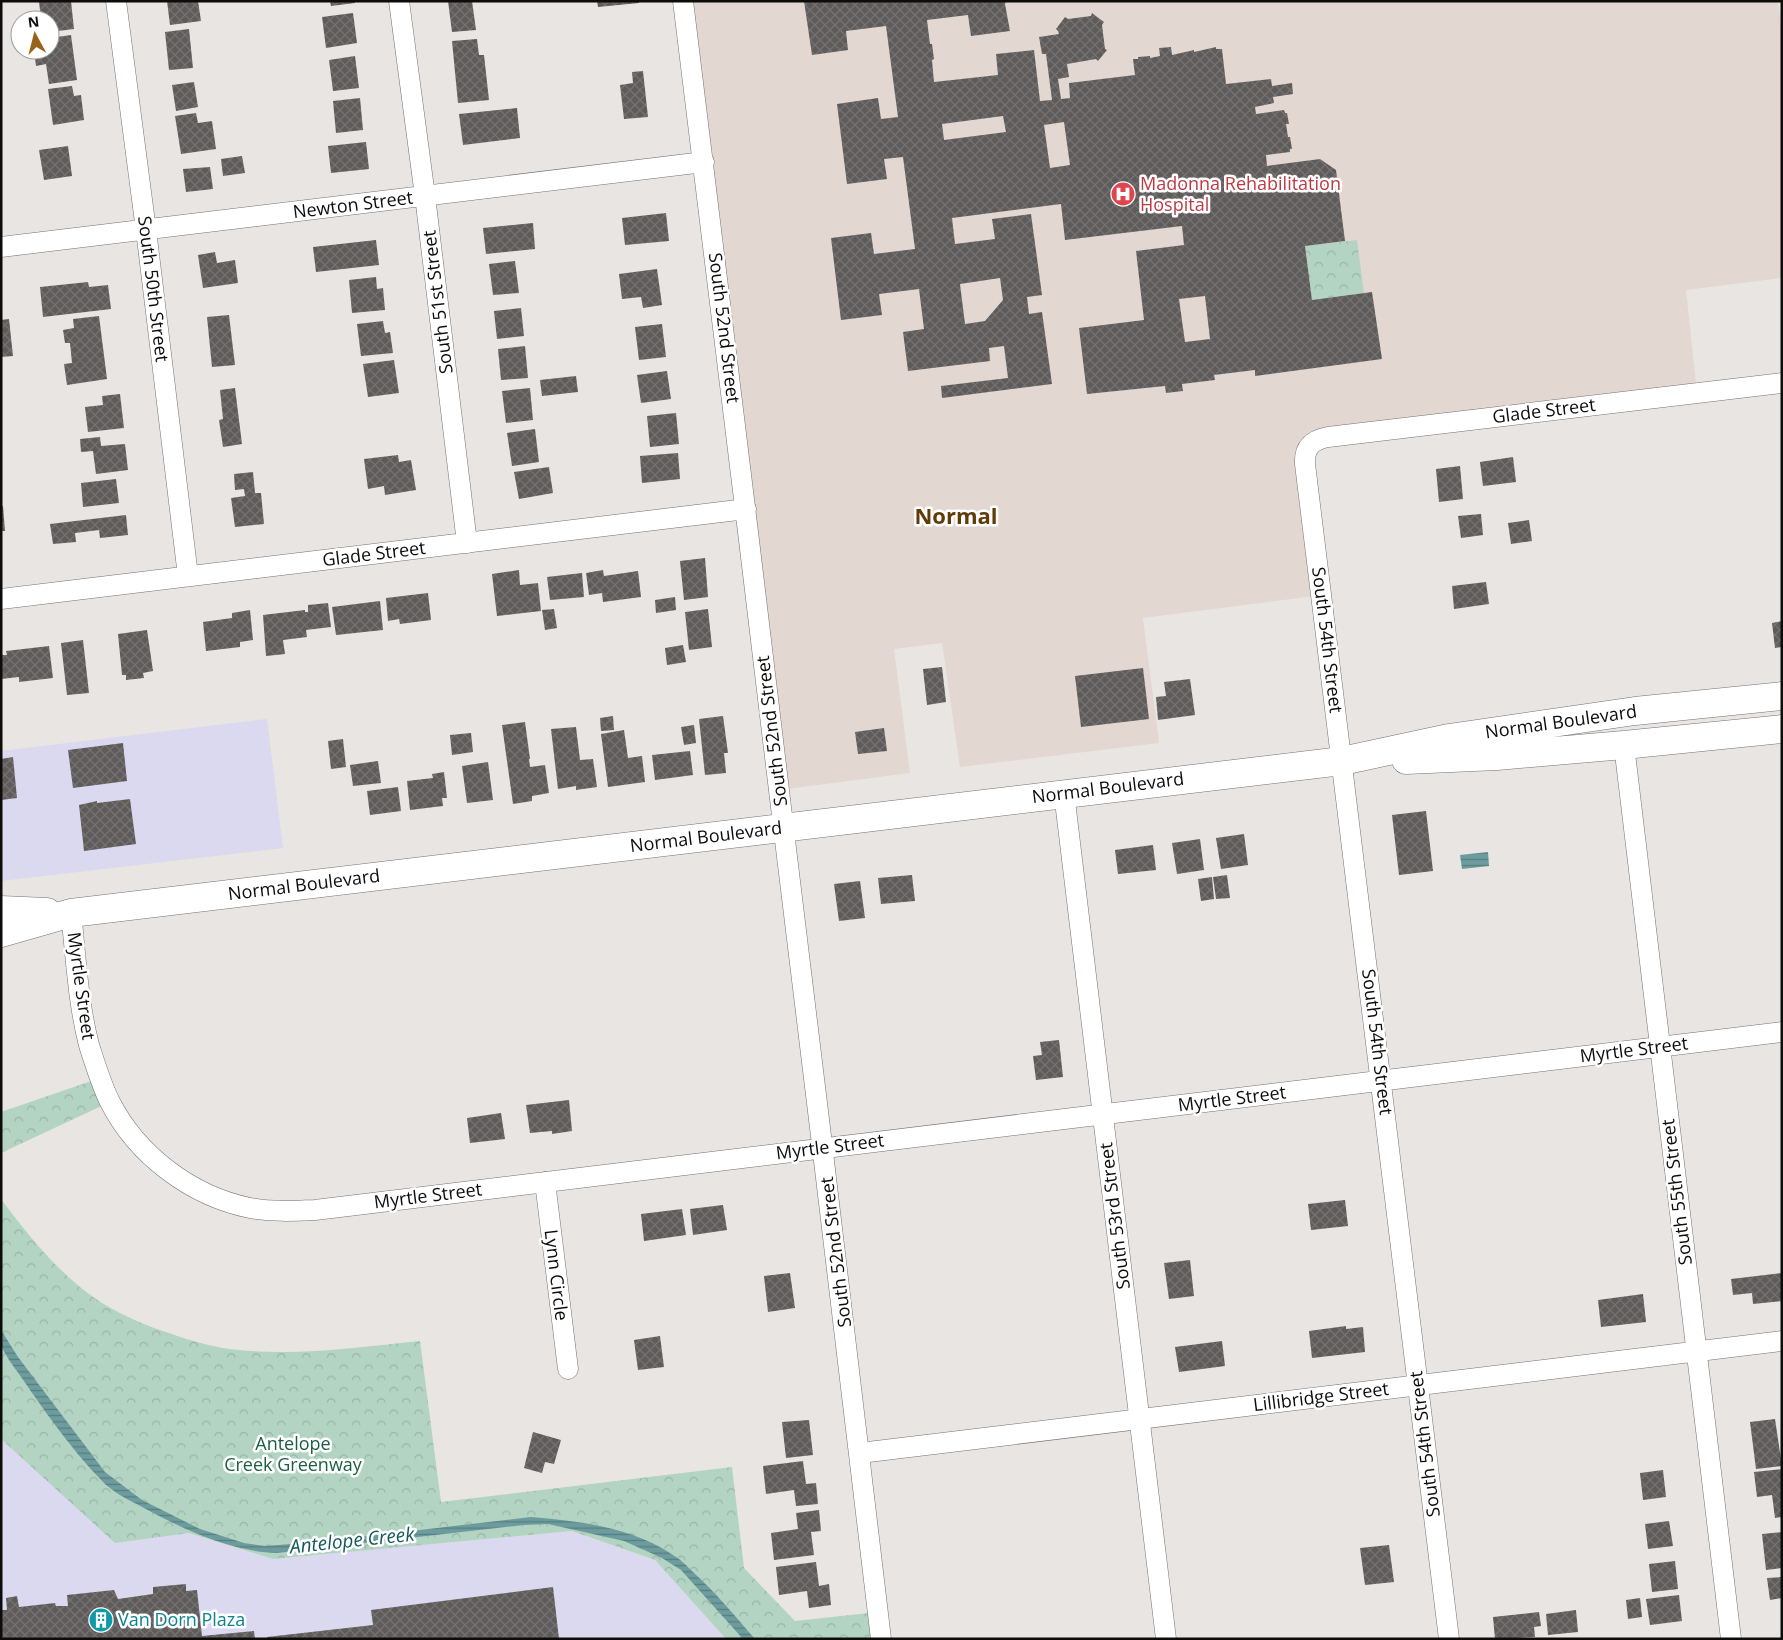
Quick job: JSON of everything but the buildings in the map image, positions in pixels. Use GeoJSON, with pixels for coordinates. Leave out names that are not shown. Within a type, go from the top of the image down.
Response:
{"type":"FeatureCollection","features":[{"type":"Feature","properties":{"kind":"main road","name":"Normal Boulevard"},"geometry":{"type":"LineString","coordinates":[[1,933],[71,914],[1342,761],[1468,735],[1635,711],[1782,696]]}},
{"type":"Feature","properties":{"kind":"main road","name":"Normal Boulevard"},"geometry":{"type":"LineString","coordinates":[[1342,761],[1420,760],[1497,756],[1782,729]]}},
{"type":"Feature","properties":{"kind":"main road","name":"Normal Boulevard"},"geometry":{"type":"LineString","coordinates":[[1,910],[71,914]]}},
{"type":"Feature","properties":{"kind":"street","name":"South 50th Street"},"geometry":{"type":"LineString","coordinates":[[116,1],[188,576]]}},
{"type":"Feature","properties":{"kind":"street","name":"South 51st Street"},"geometry":{"type":"LineString","coordinates":[[399,1],[425,196],[467,543]]}},
{"type":"Feature","properties":{"kind":"street","name":"South 52nd Street"},"geometry":{"type":"LineString","coordinates":[[683,1],[746,509],[881,1639]]}},
{"type":"Feature","properties":{"kind":"street","name":"Newton Street"},"geometry":{"type":"LineString","coordinates":[[1,247],[704,162]]}},
{"type":"Feature","properties":{"kind":"street","name":"Glade Street"},"geometry":{"type":"LineString","coordinates":[[1310,446],[1320,438],[1782,383]]}},
{"type":"Feature","properties":{"kind":"street","name":"South 54th Street"},"geometry":{"type":"LineString","coordinates":[[1310,446],[1306,451],[1305,464],[1449,1639]]}},
{"type":"Feature","properties":{"kind":"street","name":"Glade Street"},"geometry":{"type":"LineString","coordinates":[[1,599],[746,509]]}},
{"type":"Feature","properties":{"kind":"street","name":"South 55th Street"},"geometry":{"type":"LineString","coordinates":[[1624,745],[1730,1639]]}},
{"type":"Feature","properties":{"kind":"street","name":"South 53rd Street"},"geometry":{"type":"LineString","coordinates":[[1064,794],[1166,1639]]}},
{"type":"Feature","properties":{"kind":"street","name":"Myrtle Street"},"geometry":{"type":"LineString","coordinates":[[71,914],[82,1009],[89,1043],[98,1074],[110,1102],[125,1127],[144,1149],[166,1169],[190,1185],[216,1198],[250,1208],[285,1211],[315,1210],[1782,1032]]}},
{"type":"Feature","properties":{"kind":"street","name":"Lynn Circle"},"geometry":{"type":"LineString","coordinates":[[544,1182],[568,1369]]}},
{"type":"Feature","properties":{"kind":"street","name":"Lillibridge Street"},"geometry":{"type":"LineString","coordinates":[[860,1453],[1782,1341]]}},
{"type":"Feature","properties":{"kind":"shaded area","name":"Madonna Rehabilitation Hospital"},"geometry":{"type":"Polygon","coordinates":[[[683,1],[1778,1],[1782,34],[1782,278],[1686,290],[1697,393],[1309,446],[1322,595],[1143,618],[1159,743],[960,767],[942,643],[894,649],[910,773],[779,790],[683,1]]]}},
{"type":"Feature","properties":{"kind":"shaded area"},"geometry":{"type":"Polygon","coordinates":[[[267,719],[283,848],[1,881],[1,751],[267,719]]]}},
{"type":"Feature","properties":{"kind":"shaded area","name":"Van Dorn Plaza"},"geometry":{"type":"Polygon","coordinates":[[[1,1439],[115,1542],[189,1533],[273,1559],[572,1531],[655,1560],[726,1639],[1,1639],[1,1439]]]}},
{"type":"Feature","properties":{"kind":"green space"},"geometry":{"type":"Polygon","coordinates":[[[1357,240],[1364,293],[1312,300],[1305,246],[1357,240]]]}},
{"type":"Feature","properties":{"kind":"green space"},"geometry":{"type":"Polygon","coordinates":[[[100,1078],[110,1102],[1,1153],[1,1112],[100,1078]]]}},
{"type":"Feature","properties":{"kind":"green space","name":"Antelope Creek Greenway"},"geometry":{"type":"Polygon","coordinates":[[[1,1199],[40,1248],[69,1278],[85,1291],[126,1316],[177,1336],[221,1348],[262,1352],[330,1350],[420,1341],[441,1502],[732,1467],[744,1568],[795,1621],[878,1612],[881,1639],[726,1639],[655,1560],[572,1531],[273,1559],[189,1533],[115,1543],[1,1439],[1,1199]]]}},
{"type":"Feature","properties":{"kind":"water"},"geometry":{"type":"Polygon","coordinates":[[[1488,852],[1489,866],[1462,869],[1460,855],[1488,852]]]}},
{"type":"Feature","properties":{"kind":"water","name":"Antelope Creek"},"geometry":{"type":"Polygon","coordinates":[[[1,1330],[18,1357],[105,1472],[142,1500],[200,1529],[244,1543],[265,1546],[317,1542],[531,1517],[586,1523],[640,1538],[657,1545],[678,1558],[710,1588],[755,1639],[743,1639],[681,1570],[662,1558],[624,1541],[548,1524],[524,1525],[277,1553],[260,1552],[208,1538],[159,1516],[119,1494],[105,1484],[91,1470],[54,1424],[9,1360],[1,1346],[1,1330]]]}},
{"type":"Feature","properties":{"kind":"place","name":"Madonna Rehabilitation Hospital"},"geometry":{"type":"Point","coordinates":[1123,194]}},
{"type":"Feature","properties":{"kind":"place","name":"Van Dorn Plaza"},"geometry":{"type":"Point","coordinates":[101,1620]}},
{"type":"Feature","properties":{"kind":"district","name":"Normal"},"geometry":{"type":"Point","coordinates":[956,516]}}]}
